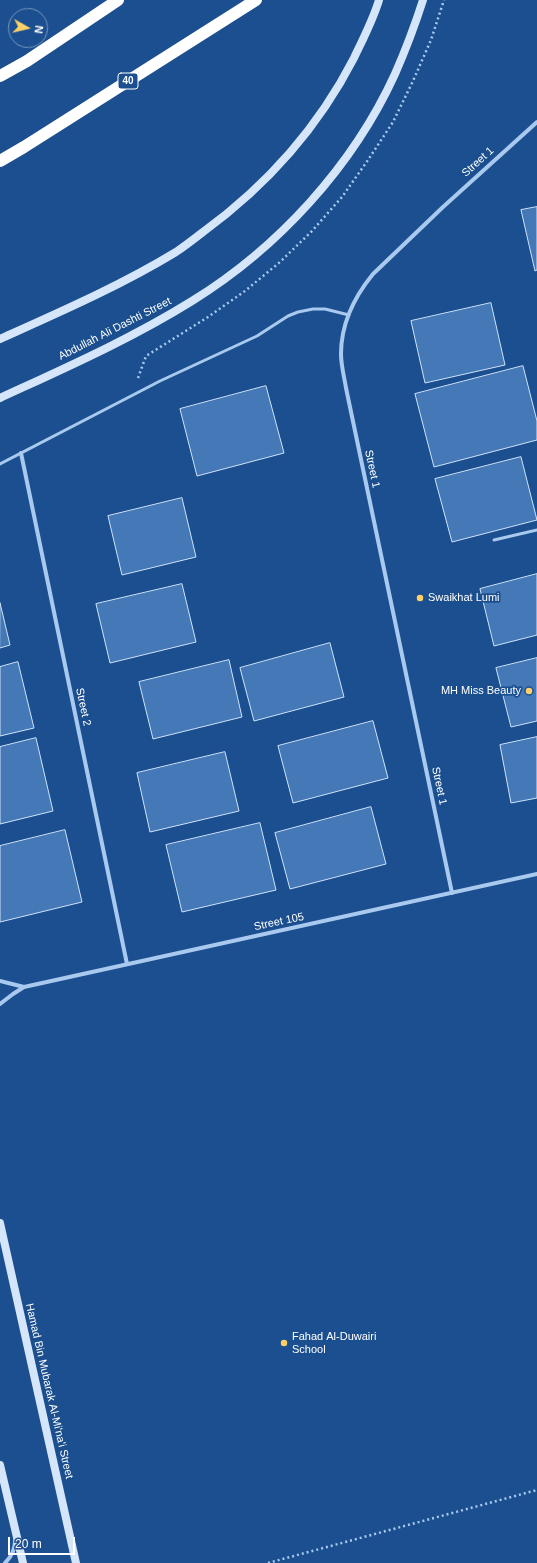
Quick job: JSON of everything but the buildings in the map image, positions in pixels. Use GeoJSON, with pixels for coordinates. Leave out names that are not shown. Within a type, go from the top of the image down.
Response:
{"type":"FeatureCollection","features":[{"type":"Feature","properties":{"kind":"highway"},"geometry":{"type":"LineString","coordinates":[[0,76],[27,61],[118,0]]}},
{"type":"Feature","properties":{"kind":"highway","name":"40"},"geometry":{"type":"LineString","coordinates":[[0,161],[31,143],[256,0]]}},
{"type":"Feature","properties":{"kind":"main road"},"geometry":{"type":"LineString","coordinates":[[0,339],[108,290],[177,251],[246,198],[274,171],[324,110],[345,76],[363,41],[380,0]]}},
{"type":"Feature","properties":{"kind":"main road","name":"Abdullah Ali Dashti Street"},"geometry":{"type":"LineString","coordinates":[[0,398],[144,330],[192,301],[263,249],[294,219],[324,186],[350,151],[374,114],[395,75],[412,34],[423,0]]}},
{"type":"Feature","properties":{"kind":"main road","name":"Hamad Bin Mubarak Al-Mi'na'i Street"},"geometry":{"type":"LineString","coordinates":[[0,1224],[76,1563]]}},
{"type":"Feature","properties":{"kind":"main road"},"geometry":{"type":"LineString","coordinates":[[0,1465],[22,1563]]}},
{"type":"Feature","properties":{"kind":"street","name":"Street 1"},"geometry":{"type":"LineString","coordinates":[[452,892],[342,369],[341,353],[343,336],[349,315],[360,292],[373,274],[442,207],[537,122]]}},
{"type":"Feature","properties":{"kind":"street","name":"Street 2"},"geometry":{"type":"LineString","coordinates":[[21,453],[127,964]]}},
{"type":"Feature","properties":{"kind":"street","name":"Street 105"},"geometry":{"type":"LineString","coordinates":[[0,1004],[24,987],[537,874]]}},
{"type":"Feature","properties":{"kind":"street","name":"Street 105"},"geometry":{"type":"LineString","coordinates":[[0,981],[24,987]]}},
{"type":"Feature","properties":{"kind":"street"},"geometry":{"type":"LineString","coordinates":[[5,1563],[10,1559],[15,1547],[16,1535]]}},
{"type":"Feature","properties":{"kind":"lane"},"geometry":{"type":"LineString","coordinates":[[0,464],[132,395],[257,336],[288,316],[313,309],[325,309],[349,315]]}},
{"type":"Feature","properties":{"kind":"lane"},"geometry":{"type":"LineString","coordinates":[[494,540],[537,530]]}},
{"type":"Feature","properties":{"kind":"path"},"geometry":{"type":"LineString","coordinates":[[132,395],[146,356],[169,340]]}},
{"type":"Feature","properties":{"kind":"path"},"geometry":{"type":"LineString","coordinates":[[268,1563],[537,1490]]}},
{"type":"Feature","properties":{"kind":"place","name":"Swaikhat Lumi"},"geometry":{"type":"Point","coordinates":[420,598]}},
{"type":"Feature","properties":{"kind":"place","name":"MH Miss Beauty"},"geometry":{"type":"Point","coordinates":[529,691]}},
{"type":"Feature","properties":{"kind":"place","name":"Fahad Al-Duwairi School"},"geometry":{"type":"Point","coordinates":[284,1343]}}]}
